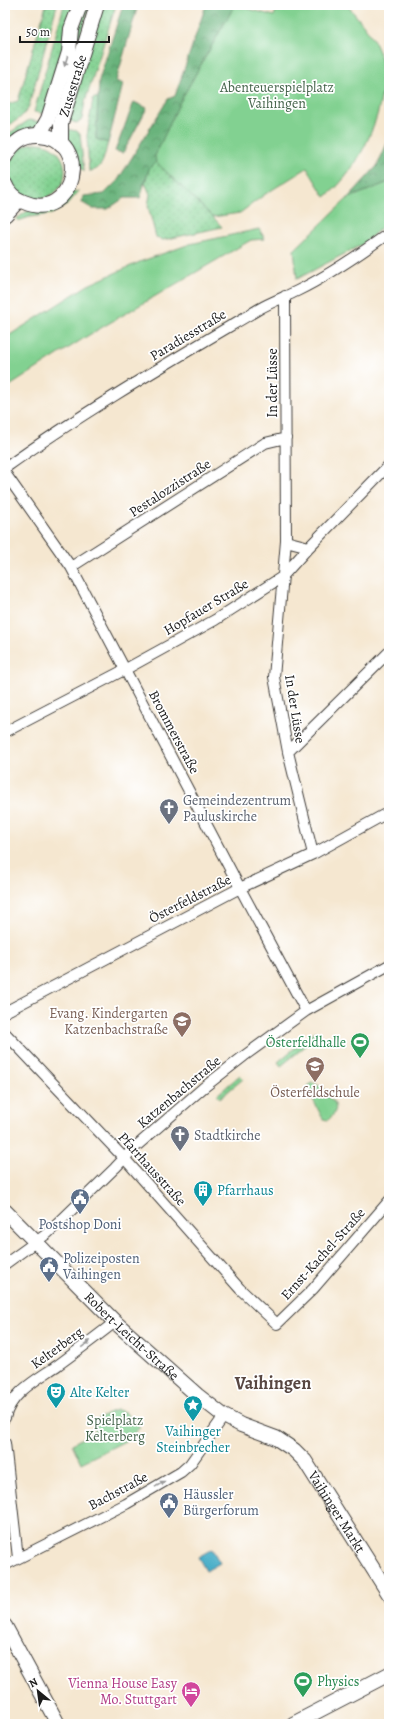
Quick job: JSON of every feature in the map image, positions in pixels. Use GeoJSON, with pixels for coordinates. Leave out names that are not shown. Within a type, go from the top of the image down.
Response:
{"type":"FeatureCollection","features":[{"type":"Feature","properties":{"kind":"street","name":"Zusestraße"},"geometry":{"type":"LineString","coordinates":[[39,135],[50,112],[68,52],[71,29],[80,5]]}},
{"type":"Feature","properties":{"kind":"street","name":"Zusestraße"},"geometry":{"type":"LineString","coordinates":[[61,144],[61,123],[98,5]]}},
{"type":"Feature","properties":{"kind":"street"},"geometry":{"type":"LineString","coordinates":[[5,156],[18,140],[28,136],[39,135],[51,138],[61,144],[67,151],[73,171],[72,179],[66,190],[59,198],[50,203],[39,205],[29,204],[19,200],[11,194],[5,184]]}},
{"type":"Feature","properties":{"kind":"street"},"geometry":{"type":"LineString","coordinates":[[5,215],[19,200]]}},
{"type":"Feature","properties":{"kind":"street","name":"Paradiesstraße"},"geometry":{"type":"LineString","coordinates":[[5,468],[146,376],[261,308],[298,291],[358,256],[389,233]]}},
{"type":"Feature","properties":{"kind":"street","name":"In der Lüsse"},"geometry":{"type":"LineString","coordinates":[[285,296],[286,541],[274,677],[288,752],[313,854]]}},
{"type":"Feature","properties":{"kind":"street","name":"Pestalozzistraße"},"geometry":{"type":"LineString","coordinates":[[71,567],[265,443],[286,438]]}},
{"type":"Feature","properties":{"kind":"street","name":"Hopfauer Straße"},"geometry":{"type":"LineString","coordinates":[[6,729],[126,669],[215,620],[282,577],[309,546],[389,465]]}},
{"type":"Feature","properties":{"kind":"street","name":"Brommerstraße"},"geometry":{"type":"LineString","coordinates":[[5,473],[71,567],[306,1011]]}},
{"type":"Feature","properties":{"kind":"street"},"geometry":{"type":"LineString","coordinates":[[286,541],[309,546]]}},
{"type":"Feature","properties":{"kind":"street"},"geometry":{"type":"LineString","coordinates":[[288,752],[389,652]]}},
{"type":"Feature","properties":{"kind":"street","name":"Österfeldstraße"},"geometry":{"type":"LineString","coordinates":[[5,1012],[240,888],[313,854],[389,812]]}},
{"type":"Feature","properties":{"kind":"street","name":"Katzenbachstraße"},"geometry":{"type":"LineString","coordinates":[[5,1264],[35,1243],[77,1205],[124,1158],[203,1088],[272,1034],[306,1011],[389,965]]}},
{"type":"Feature","properties":{"kind":"street","name":"Pfarrhausstraße"},"geometry":{"type":"LineString","coordinates":[[5,1033],[124,1158],[240,1289],[277,1324]]}},
{"type":"Feature","properties":{"kind":"street","name":"Ernst-Kachel-Straße"},"geometry":{"type":"LineString","coordinates":[[277,1324],[313,1289],[389,1201]]}},
{"type":"Feature","properties":{"kind":"street","name":"Robert-Leicht-Straße"},"geometry":{"type":"LineString","coordinates":[[5,1211],[35,1243],[115,1322],[197,1395],[224,1416],[241,1425],[276,1438]]}},
{"type":"Feature","properties":{"kind":"street","name":"Kelterberg"},"geometry":{"type":"LineString","coordinates":[[5,1418],[7,1409],[18,1395],[115,1322]]}},
{"type":"Feature","properties":{"kind":"street","name":"Bachstraße"},"geometry":{"type":"LineString","coordinates":[[5,1565],[126,1504],[181,1472],[190,1464],[224,1416]]}},
{"type":"Feature","properties":{"kind":"street","name":"Vaihinger Markt"},"geometry":{"type":"LineString","coordinates":[[276,1438],[294,1450],[304,1461],[389,1594]]}},
{"type":"Feature","properties":{"kind":"street"},"geometry":{"type":"LineString","coordinates":[[5,1443],[18,1558]]}},
{"type":"Feature","properties":{"kind":"street"},"geometry":{"type":"LineString","coordinates":[[5,1626],[58,1724]]}},
{"type":"Feature","properties":{"kind":"street"},"geometry":{"type":"LineString","coordinates":[[293,1724],[389,1674]]}},
{"type":"Feature","properties":{"kind":"green space"},"geometry":{"type":"Polygon","coordinates":[[[46,5],[57,5],[28,109],[20,118],[5,128],[5,103],[8,104],[18,101],[46,5]]]}},
{"type":"Feature","properties":{"kind":"green space"},"geometry":{"type":"Polygon","coordinates":[[[64,5],[73,5],[63,53],[45,114],[34,112],[64,5]]]}},
{"type":"Feature","properties":{"kind":"green space"},"geometry":{"type":"Polygon","coordinates":[[[86,5],[90,5],[57,117],[53,116],[86,5]]]}},
{"type":"Feature","properties":{"kind":"green space"},"geometry":{"type":"Polygon","coordinates":[[[103,5],[116,5],[85,102],[82,119],[77,123],[66,120],[103,5]]]}},
{"type":"Feature","properties":{"kind":"green space"},"geometry":{"type":"Polygon","coordinates":[[[123,5],[138,5],[116,81],[123,84],[108,143],[96,139],[99,80],[123,5]]]}},
{"type":"Feature","properties":{"kind":"green space"},"geometry":{"type":"Polygon","coordinates":[[[206,5],[235,5],[180,102],[155,156],[156,162],[149,169],[140,198],[124,198],[108,209],[93,209],[81,202],[84,196],[104,194],[118,180],[168,99],[175,96],[206,5]]]}},
{"type":"Feature","properties":{"kind":"green space","name":"Abenteuerspielplatz Vaihingen"},"geometry":{"type":"Polygon","coordinates":[[[235,5],[274,16],[278,5],[347,5],[367,30],[378,50],[381,58],[383,75],[382,94],[370,134],[361,153],[350,171],[338,186],[325,197],[307,168],[264,195],[240,213],[213,217],[156,162],[155,156],[180,102],[235,5]]]}},
{"type":"Feature","properties":{"kind":"green space"},"geometry":{"type":"Polygon","coordinates":[[[93,98],[98,98],[96,139],[108,143],[101,165],[94,170],[89,171],[87,136],[93,98]]]}},
{"type":"Feature","properties":{"kind":"green space"},"geometry":{"type":"Polygon","coordinates":[[[134,102],[147,108],[123,153],[115,151],[134,102]]]}},
{"type":"Feature","properties":{"kind":"green space"},"geometry":{"type":"Polygon","coordinates":[[[29,120],[41,122],[34,128],[20,132],[5,144],[5,136],[29,120]]]}},
{"type":"Feature","properties":{"kind":"green space"},"geometry":{"type":"Polygon","coordinates":[[[65,129],[77,131],[80,134],[84,172],[71,152],[65,129]]]}},
{"type":"Feature","properties":{"kind":"green space"},"geometry":{"type":"Polygon","coordinates":[[[389,139],[389,182],[347,199],[377,166],[389,139]]]}},
{"type":"Feature","properties":{"kind":"green space"},"geometry":{"type":"Polygon","coordinates":[[[31,143],[43,143],[53,147],[61,155],[65,165],[65,177],[61,187],[53,195],[43,199],[31,199],[21,195],[13,187],[9,177],[9,165],[13,155],[21,147],[31,143]]]}},
{"type":"Feature","properties":{"kind":"green space"},"geometry":{"type":"Polygon","coordinates":[[[156,162],[222,227],[163,240],[156,237],[148,206],[150,194],[145,183],[149,169],[156,162]]]}},
{"type":"Feature","properties":{"kind":"green space"},"geometry":{"type":"Polygon","coordinates":[[[389,182],[389,221],[363,244],[297,279],[294,250],[347,199],[389,182]]]}},
{"type":"Feature","properties":{"kind":"green space"},"geometry":{"type":"Polygon","coordinates":[[[79,191],[67,205],[52,214],[30,217],[18,221],[16,219],[26,212],[72,192],[79,191]]]}},
{"type":"Feature","properties":{"kind":"green space"},"geometry":{"type":"Polygon","coordinates":[[[259,229],[265,239],[251,240],[89,335],[5,389],[5,338],[88,285],[142,261],[190,244],[259,229]]]}},
{"type":"Feature","properties":{"kind":"green space"},"geometry":{"type":"Polygon","coordinates":[[[315,1031],[319,1035],[281,1066],[278,1062],[315,1031]]]}},
{"type":"Feature","properties":{"kind":"green space"},"geometry":{"type":"Polygon","coordinates":[[[240,1075],[243,1079],[220,1098],[217,1095],[240,1075]]]}},
{"type":"Feature","properties":{"kind":"green space"},"geometry":{"type":"Polygon","coordinates":[[[311,1083],[323,1088],[328,1097],[336,1106],[335,1111],[328,1120],[323,1119],[312,1097],[308,1086],[311,1083]]]}},
{"type":"Feature","properties":{"kind":"green space","name":"Spielplatz Kelterberg"},"geometry":{"type":"Polygon","coordinates":[[[116,1410],[125,1412],[140,1427],[129,1439],[81,1463],[72,1444],[95,1431],[94,1421],[116,1410]]]}},
{"type":"Feature","properties":{"kind":"water"},"geometry":{"type":"Polygon","coordinates":[[[212,1549],[220,1563],[206,1571],[198,1557],[212,1549]]]}},
{"type":"Feature","properties":{"kind":"place","name":"Gemeindezentrum Pauluskirche"},"geometry":{"type":"Point","coordinates":[169,825]}},
{"type":"Feature","properties":{"kind":"place","name":"Evang. Kindergarten Katzenbachstraße"},"geometry":{"type":"Point","coordinates":[182,1038]}},
{"type":"Feature","properties":{"kind":"place","name":"Österfeldhalle"},"geometry":{"type":"Point","coordinates":[360,1059]}},
{"type":"Feature","properties":{"kind":"place","name":"Österfeldschule"},"geometry":{"type":"Point","coordinates":[315,1083]}},
{"type":"Feature","properties":{"kind":"place","name":"Stadtkirche"},"geometry":{"type":"Point","coordinates":[180,1152]}},
{"type":"Feature","properties":{"kind":"place","name":"Pfarrhaus"},"geometry":{"type":"Point","coordinates":[203,1207]}},
{"type":"Feature","properties":{"kind":"place","name":"Postshop Doni"},"geometry":{"type":"Point","coordinates":[80,1215]}},
{"type":"Feature","properties":{"kind":"place","name":"Polizeiposten Vaihingen"},"geometry":{"type":"Point","coordinates":[49,1283]}},
{"type":"Feature","properties":{"kind":"place","name":"Alte Kelter"},"geometry":{"type":"Point","coordinates":[56,1409]}},
{"type":"Feature","properties":{"kind":"place","name":"Vaihinger Steinbrecher"},"geometry":{"type":"Point","coordinates":[193,1422]}},
{"type":"Feature","properties":{"kind":"place","name":"Häussler Bürgerforum"},"geometry":{"type":"Point","coordinates":[169,1519]}},
{"type":"Feature","properties":{"kind":"place","name":"Physics"},"geometry":{"type":"Point","coordinates":[303,1698]}},
{"type":"Feature","properties":{"kind":"place","name":"Vienna House Easy Mo. Stuttgart"},"geometry":{"type":"Point","coordinates":[191,1708]}},
{"type":"Feature","properties":{"kind":"district","name":"Vaihingen"},"geometry":{"type":"Point","coordinates":[273,1383]}}]}
